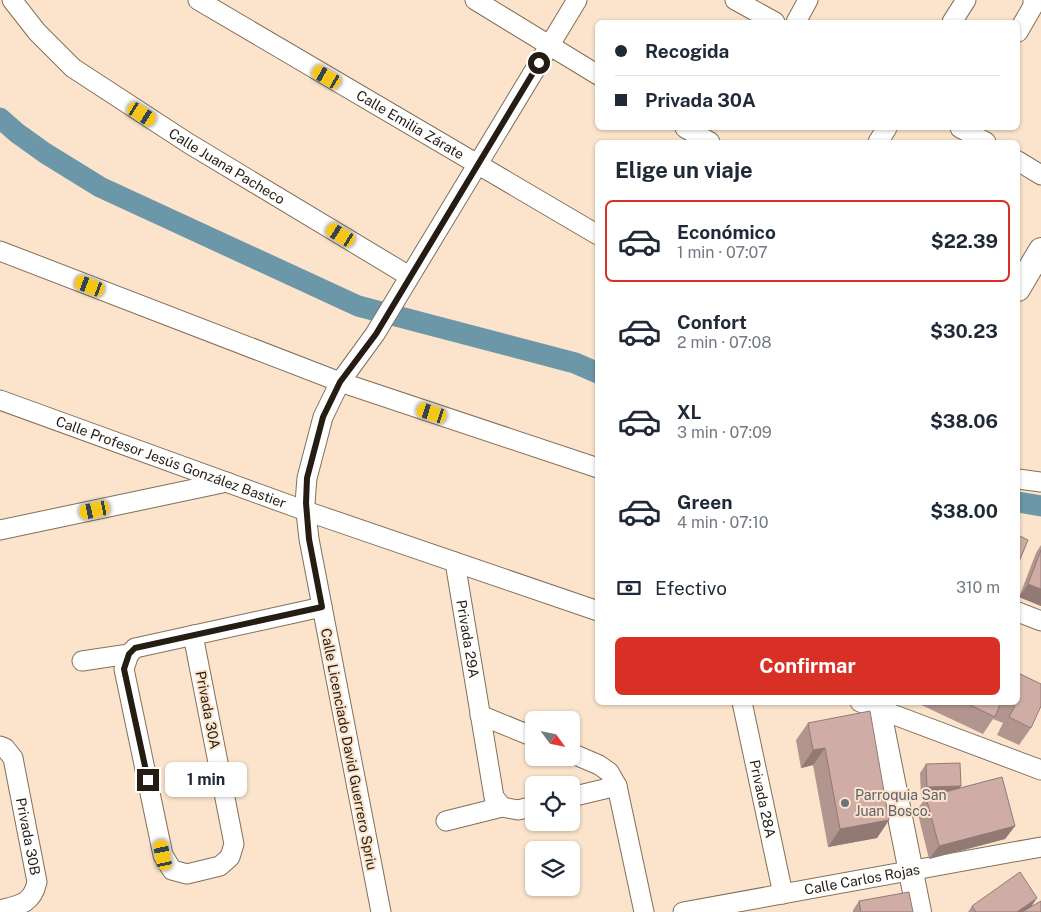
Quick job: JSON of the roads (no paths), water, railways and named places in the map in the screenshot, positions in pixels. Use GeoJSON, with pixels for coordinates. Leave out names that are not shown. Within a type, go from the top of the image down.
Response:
{"type":"FeatureCollection","features":[{"type":"Feature","properties":{"kind":"street","name":"Calle Juana Pacheco"},"geometry":{"type":"LineString","coordinates":[[12,0],[37,32],[80,73],[188,144],[409,276]]}},
{"type":"Feature","properties":{"kind":"street","name":"Calle Emilia Zárate"},"geometry":{"type":"LineString","coordinates":[[198,0],[595,233]]}},
{"type":"Feature","properties":{"kind":"street"},"geometry":{"type":"LineString","coordinates":[[475,0],[595,72]]}},
{"type":"Feature","properties":{"kind":"street","name":"Calle Licenciado David Guerrero Spriu"},"geometry":{"type":"LineString","coordinates":[[381,912],[309,539],[306,510],[307,478],[323,417],[340,382],[376,334],[398,294],[577,0]]}},
{"type":"Feature","properties":{"kind":"street"},"geometry":{"type":"LineString","coordinates":[[735,0],[771,20]]}},
{"type":"Feature","properties":{"kind":"street"},"geometry":{"type":"LineString","coordinates":[[797,20],[808,0]]}},
{"type":"Feature","properties":{"kind":"street"},"geometry":{"type":"LineString","coordinates":[[953,20],[966,0]]}},
{"type":"Feature","properties":{"kind":"street"},"geometry":{"type":"LineString","coordinates":[[1020,29],[1033,6],[1032,0]]}},
{"type":"Feature","properties":{"kind":"street"},"geometry":{"type":"LineString","coordinates":[[689,130],[706,140]]}},
{"type":"Feature","properties":{"kind":"street"},"geometry":{"type":"LineString","coordinates":[[965,130],[983,140]]}},
{"type":"Feature","properties":{"kind":"street"},"geometry":{"type":"LineString","coordinates":[[1020,162],[1041,175]]}},
{"type":"Feature","properties":{"kind":"street"},"geometry":{"type":"LineString","coordinates":[[1020,286],[1041,250]]}},
{"type":"Feature","properties":{"kind":"street"},"geometry":{"type":"LineString","coordinates":[[0,252],[340,382],[595,467]]}},
{"type":"Feature","properties":{"kind":"street","name":"Calle Profesor Jesús González Bastier"},"geometry":{"type":"LineString","coordinates":[[0,400],[595,611]]}},
{"type":"Feature","properties":{"kind":"street"},"geometry":{"type":"LineString","coordinates":[[1020,479],[1041,482]]}},
{"type":"Feature","properties":{"kind":"street"},"geometry":{"type":"LineString","coordinates":[[0,530],[227,482]]}},
{"type":"Feature","properties":{"kind":"street","name":"Privada 29A"},"geometry":{"type":"LineString","coordinates":[[455,562],[494,797],[502,807]]}},
{"type":"Feature","properties":{"kind":"street"},"geometry":{"type":"LineString","coordinates":[[82,660],[129,654],[135,648],[322,607]]}},
{"type":"Feature","properties":{"kind":"street"},"geometry":{"type":"LineString","coordinates":[[1020,613],[1041,621]]}},
{"type":"Feature","properties":{"kind":"street","name":"Privada 30A"},"geometry":{"type":"LineString","coordinates":[[129,654],[124,669],[163,855],[172,870],[187,874],[220,866],[230,857],[234,844],[193,635]]}},
{"type":"Feature","properties":{"kind":"street","name":"Privada 28A"},"geometry":{"type":"LineString","coordinates":[[743,705],[783,894]]}},
{"type":"Feature","properties":{"kind":"street"},"geometry":{"type":"LineString","coordinates":[[872,705],[1041,770]]}},
{"type":"Feature","properties":{"kind":"street"},"geometry":{"type":"LineString","coordinates":[[872,705],[919,912]]}},
{"type":"Feature","properties":{"kind":"street"},"geometry":{"type":"LineString","coordinates":[[480,714],[525,733]]}},
{"type":"Feature","properties":{"kind":"street","name":"Privada 30B"},"geometry":{"type":"LineString","coordinates":[[0,746],[5,748],[13,758],[37,882],[34,894],[23,904],[0,910]]}},
{"type":"Feature","properties":{"kind":"street"},"geometry":{"type":"LineString","coordinates":[[580,757],[599,765],[609,772],[617,786],[644,912]]}},
{"type":"Feature","properties":{"kind":"street"},"geometry":{"type":"LineString","coordinates":[[580,795],[617,786]]}},
{"type":"Feature","properties":{"kind":"street"},"geometry":{"type":"LineString","coordinates":[[446,821],[502,807],[518,810],[525,808]]}},
{"type":"Feature","properties":{"kind":"street","name":"Calle Carlos Rojas"},"geometry":{"type":"LineString","coordinates":[[684,912],[1041,847]]}},
{"type":"Feature","properties":{"kind":"waterway"},"geometry":{"type":"LineString","coordinates":[[0,118],[45,153],[100,187],[358,306],[575,363],[595,372]]}},
{"type":"Feature","properties":{"kind":"waterway"},"geometry":{"type":"LineString","coordinates":[[1020,502],[1041,506]]}},
{"type":"Feature","properties":{"kind":"place","name":"Parroquia San Juan Bosco."},"geometry":{"type":"Point","coordinates":[845,803]}}]}
